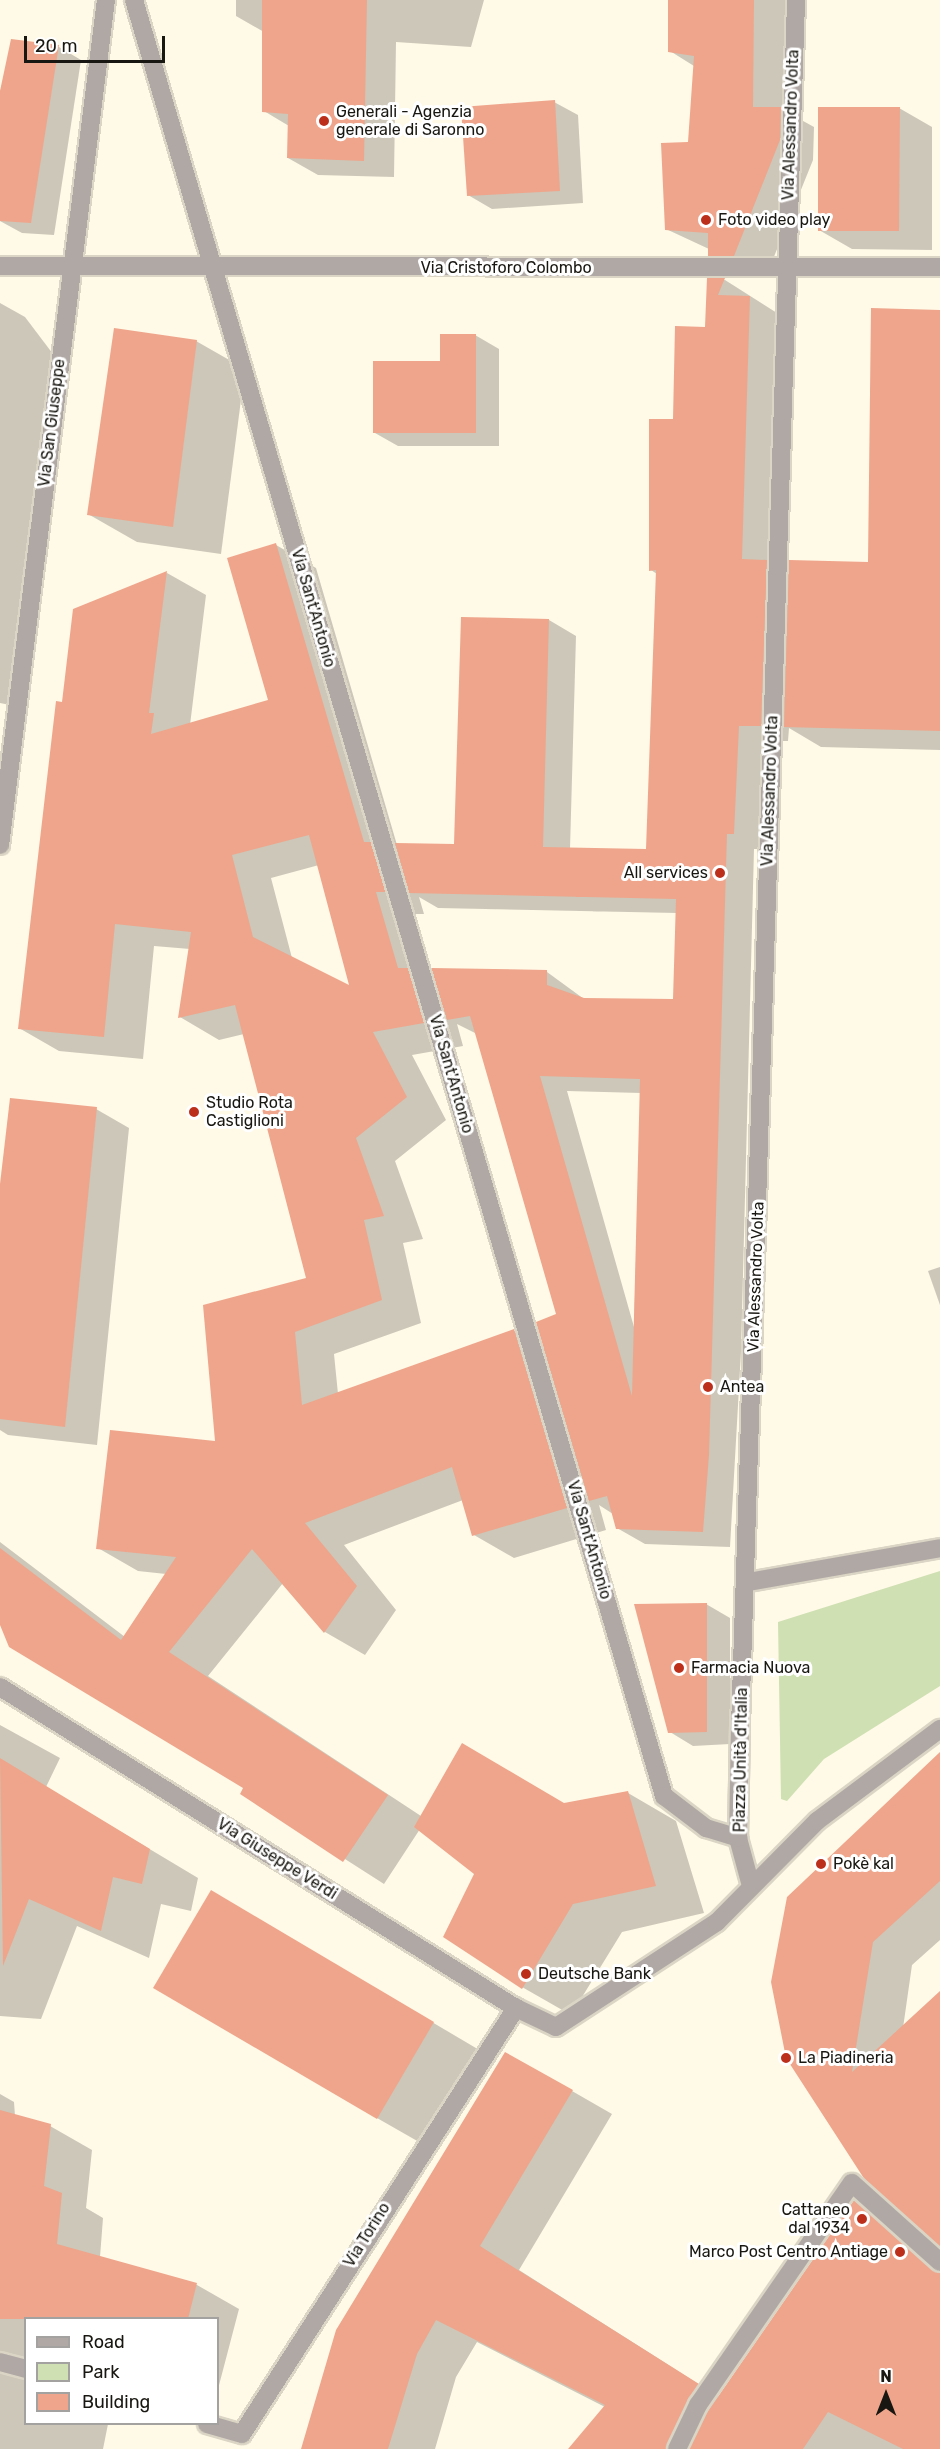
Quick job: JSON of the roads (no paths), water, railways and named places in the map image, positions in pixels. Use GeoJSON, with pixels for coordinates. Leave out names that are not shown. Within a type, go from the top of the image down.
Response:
{"type":"FeatureCollection","features":[{"type":"Feature","properties":{"kind":"street","name":"Via San Giuseppe"},"geometry":{"type":"LineString","coordinates":[[0,845],[106,0]]}},
{"type":"Feature","properties":{"kind":"street","name":"Via Sant'Antonio"},"geometry":{"type":"LineString","coordinates":[[134,0],[664,1796],[706,1828],[738,1838]]}},
{"type":"Feature","properties":{"kind":"street","name":"Via Alessandro Volta"},"geometry":{"type":"LineString","coordinates":[[748,1582],[785,267],[796,0]]}},
{"type":"Feature","properties":{"kind":"street","name":"Via Cristoforo Colombo"},"geometry":{"type":"LineString","coordinates":[[0,266],[71,268],[940,267]]}},
{"type":"Feature","properties":{"kind":"street"},"geometry":{"type":"LineString","coordinates":[[748,1582],[940,1548]]}},
{"type":"Feature","properties":{"kind":"street","name":"Piazza Unità d'Italia"},"geometry":{"type":"LineString","coordinates":[[748,1582],[738,1838],[751,1886]]}},
{"type":"Feature","properties":{"kind":"street","name":"Via Giuseppe Verdi"},"geometry":{"type":"LineString","coordinates":[[0,1687],[516,2008],[556,2027],[717,1922],[751,1886]]}},
{"type":"Feature","properties":{"kind":"street"},"geometry":{"type":"LineString","coordinates":[[751,1886],[817,1821],[940,1729]]}},
{"type":"Feature","properties":{"kind":"street","name":"Via Torino"},"geometry":{"type":"LineString","coordinates":[[210,2425],[242,2434],[516,2008]]}},
{"type":"Feature","properties":{"kind":"street"},"geometry":{"type":"LineString","coordinates":[[677,2449],[698,2405],[852,2183],[940,2262]]}},
{"type":"Feature","properties":{"kind":"street"},"geometry":{"type":"LineString","coordinates":[[0,2362],[24,2368]]}},
{"type":"Feature","properties":{"kind":"place","name":"Generali - Agenzia generale di Saronno"},"geometry":{"type":"Point","coordinates":[324,121]}},
{"type":"Feature","properties":{"kind":"place","name":"Foto video play"},"geometry":{"type":"Point","coordinates":[706,220]}},
{"type":"Feature","properties":{"kind":"place","name":"All services"},"geometry":{"type":"Point","coordinates":[720,873]}},
{"type":"Feature","properties":{"kind":"place","name":"Studio Rota Castiglioni"},"geometry":{"type":"Point","coordinates":[194,1112]}},
{"type":"Feature","properties":{"kind":"place","name":"Antea"},"geometry":{"type":"Point","coordinates":[708,1387]}},
{"type":"Feature","properties":{"kind":"place","name":"Farmacia Nuova"},"geometry":{"type":"Point","coordinates":[679,1668]}},
{"type":"Feature","properties":{"kind":"place","name":"Pokè kal"},"geometry":{"type":"Point","coordinates":[821,1864]}},
{"type":"Feature","properties":{"kind":"place","name":"Deutsche Bank"},"geometry":{"type":"Point","coordinates":[526,1974]}},
{"type":"Feature","properties":{"kind":"place","name":"La Piadineria"},"geometry":{"type":"Point","coordinates":[786,2058]}},
{"type":"Feature","properties":{"kind":"place","name":"Cattaneo dal 1934"},"geometry":{"type":"Point","coordinates":[862,2219]}},
{"type":"Feature","properties":{"kind":"place","name":"Marco Post Centro Antiage"},"geometry":{"type":"Point","coordinates":[900,2252]}}]}
